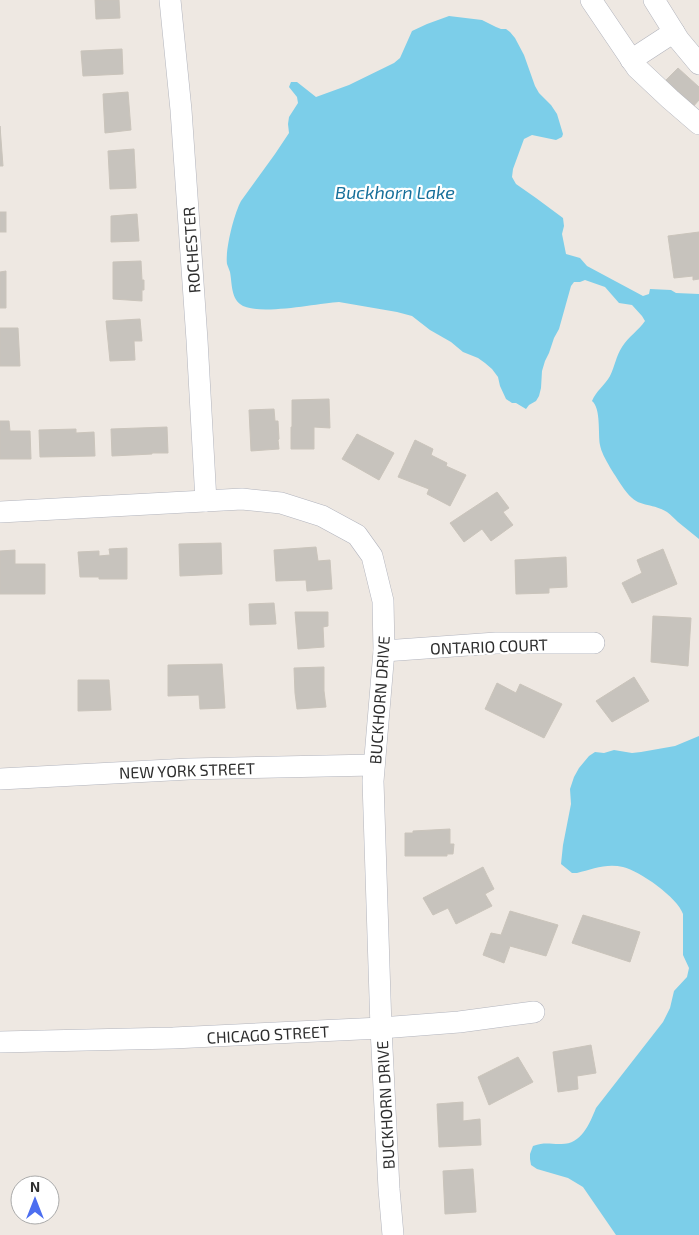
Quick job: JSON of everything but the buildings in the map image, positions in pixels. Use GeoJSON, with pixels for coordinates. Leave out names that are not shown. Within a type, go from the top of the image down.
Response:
{"type":"FeatureCollection","features":[{"type":"Feature","properties":{"kind":"street","name":"ROCHESTER"},"geometry":{"type":"LineString","coordinates":[[170,0],[181,110],[206,501]]}},
{"type":"Feature","properties":{"kind":"street"},"geometry":{"type":"LineString","coordinates":[[590,0],[637,68],[699,124]]}},
{"type":"Feature","properties":{"kind":"street"},"geometry":{"type":"LineString","coordinates":[[654,0],[679,40],[699,64]]}},
{"type":"Feature","properties":{"kind":"street"},"geometry":{"type":"LineString","coordinates":[[631,60],[674,32]]}},
{"type":"Feature","properties":{"kind":"street","name":"BUCKHORN DRIVE"},"geometry":{"type":"LineString","coordinates":[[0,512],[242,499],[282,503],[322,516],[357,535],[372,556],[383,601],[384,651],[373,781],[380,1028],[389,1190],[394,1235]]}},
{"type":"Feature","properties":{"kind":"street","name":"ONTARIO COURT"},"geometry":{"type":"LineString","coordinates":[[384,651],[496,643],[594,643]]}},
{"type":"Feature","properties":{"kind":"street","name":"NEW YORK STREET"},"geometry":{"type":"LineString","coordinates":[[0,779],[189,769],[374,765]]}},
{"type":"Feature","properties":{"kind":"street","name":"CHICAGO STREET"},"geometry":{"type":"LineString","coordinates":[[0,1042],[174,1038],[380,1028],[459,1022],[534,1012]]}},
{"type":"Feature","properties":{"kind":"water","name":"Buckhorn Lake"},"geometry":{"type":"Polygon","coordinates":[[[449,16],[482,20],[510,32],[524,55],[539,93],[557,114],[563,134],[562,137],[556,140],[532,135],[524,139],[512,177],[516,184],[563,218],[562,234],[566,254],[580,258],[587,266],[643,296],[649,294],[650,289],[699,294],[699,539],[667,512],[639,503],[629,496],[601,450],[597,409],[592,401],[610,376],[622,347],[645,321],[632,305],[619,303],[605,287],[585,280],[574,282],[571,286],[559,329],[542,371],[539,396],[526,409],[506,399],[498,377],[485,363],[463,352],[412,316],[339,302],[273,309],[248,308],[240,304],[235,297],[227,264],[233,223],[241,201],[289,133],[289,117],[298,103],[297,97],[289,87],[291,82],[297,82],[316,97],[349,85],[394,63],[400,58],[412,31],[449,16]]]}},
{"type":"Feature","properties":{"kind":"water"},"geometry":{"type":"Polygon","coordinates":[[[699,736],[699,1235],[616,1235],[583,1187],[568,1178],[537,1169],[531,1165],[530,1154],[533,1146],[567,1143],[579,1138],[596,1108],[663,1022],[670,1008],[674,991],[687,977],[689,968],[683,955],[683,914],[674,900],[658,886],[623,867],[605,866],[572,873],[561,864],[571,804],[570,789],[579,768],[595,752],[604,753],[614,750],[632,753],[641,752],[675,746],[699,736]]]}}]}
